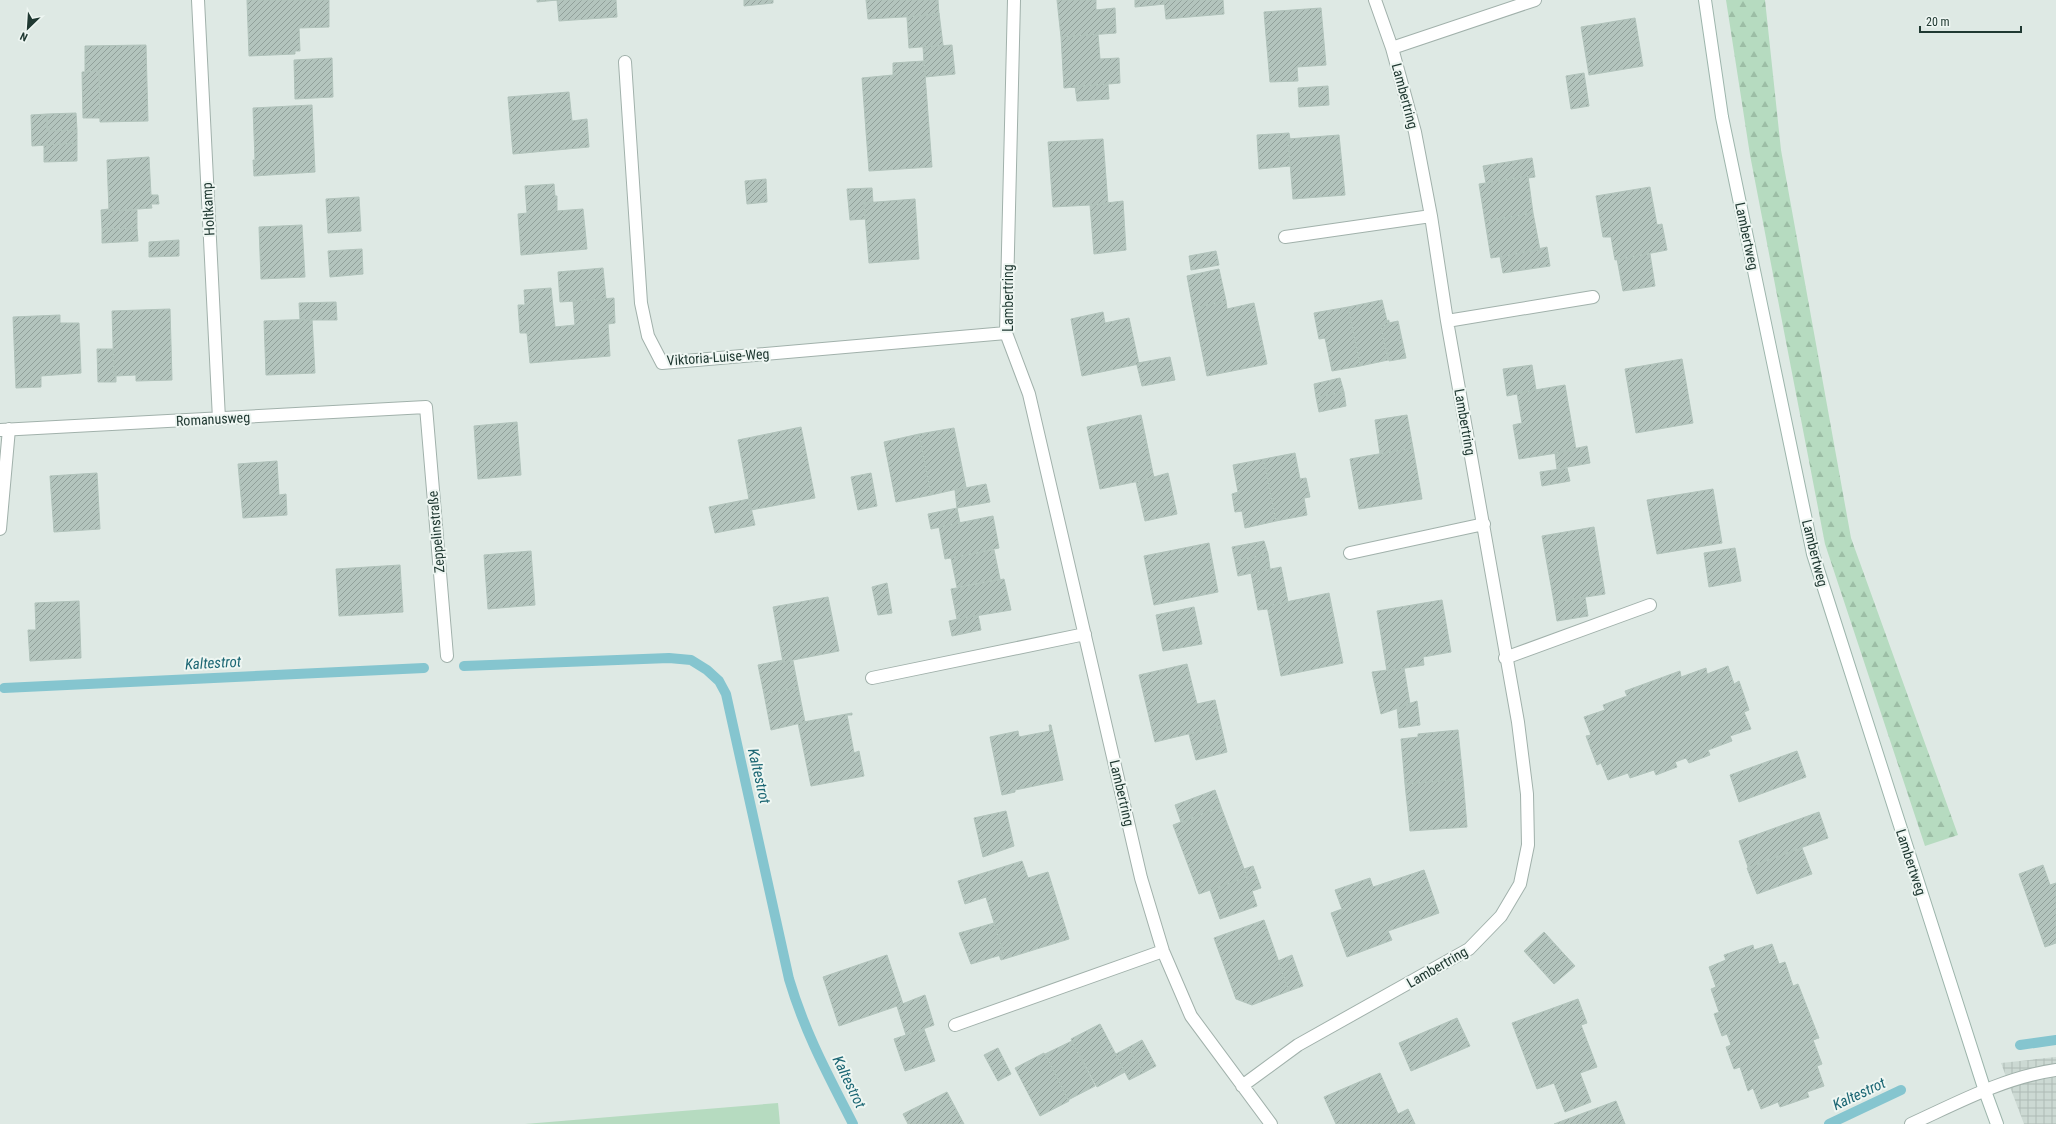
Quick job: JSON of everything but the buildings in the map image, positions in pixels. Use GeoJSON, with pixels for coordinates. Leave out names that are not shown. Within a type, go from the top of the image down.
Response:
{"type":"FeatureCollection","features":[{"type":"Feature","properties":{"kind":"street","name":"Holtkamp"},"geometry":{"type":"LineString","coordinates":[[198,0],[219,419]]}},
{"type":"Feature","properties":{"kind":"street","name":"Lambertring"},"geometry":{"type":"LineString","coordinates":[[1014,0],[1006,333],[1029,394],[1141,878],[1163,951],[1191,1016],[1271,1124]]}},
{"type":"Feature","properties":{"kind":"street","name":"Lambertring"},"geometry":{"type":"LineString","coordinates":[[1242,1086],[1298,1046],[1469,949],[1501,916],[1520,884],[1528,845],[1527,794],[1518,722],[1505,658],[1484,524],[1447,321],[1431,216],[1415,132],[1392,48],[1375,0]]}},
{"type":"Feature","properties":{"kind":"street","name":"Lambertring"},"geometry":{"type":"LineString","coordinates":[[1392,48],[1535,0]]}},
{"type":"Feature","properties":{"kind":"street","name":"Lambertweg"},"geometry":{"type":"LineString","coordinates":[[1705,0],[1722,117],[1813,554],[1985,1091],[1997,1124]]}},
{"type":"Feature","properties":{"kind":"street","name":"Viktoria-Luise-Weg"},"geometry":{"type":"LineString","coordinates":[[625,62],[641,303],[648,336],[662,363],[1006,333]]}},
{"type":"Feature","properties":{"kind":"street"},"geometry":{"type":"LineString","coordinates":[[1286,237],[1431,216]]}},
{"type":"Feature","properties":{"kind":"street"},"geometry":{"type":"LineString","coordinates":[[1447,321],[1593,297]]}},
{"type":"Feature","properties":{"kind":"street","name":"Romanusweg"},"geometry":{"type":"LineString","coordinates":[[5,430],[426,407]]}},
{"type":"Feature","properties":{"kind":"street","name":"Zeppelinstraße"},"geometry":{"type":"LineString","coordinates":[[426,407],[447,656]]}},
{"type":"Feature","properties":{"kind":"street"},"geometry":{"type":"LineString","coordinates":[[0,529],[5,430]]}},
{"type":"Feature","properties":{"kind":"street"},"geometry":{"type":"LineString","coordinates":[[1350,553],[1484,524]]}},
{"type":"Feature","properties":{"kind":"street"},"geometry":{"type":"LineString","coordinates":[[1505,658],[1650,605]]}},
{"type":"Feature","properties":{"kind":"street"},"geometry":{"type":"LineString","coordinates":[[872,678],[1085,634]]}},
{"type":"Feature","properties":{"kind":"street"},"geometry":{"type":"LineString","coordinates":[[955,1025],[1163,951]]}},
{"type":"Feature","properties":{"kind":"street"},"geometry":{"type":"LineString","coordinates":[[1911,1124],[1985,1091],[2032,1073],[2056,1070]]}},
{"type":"Feature","properties":{"kind":"shaded area"},"geometry":{"type":"Polygon","coordinates":[[[2056,1057],[2056,1124],[2024,1124],[2001,1063],[2056,1057]]]}},
{"type":"Feature","properties":{"kind":"green space"},"geometry":{"type":"Polygon","coordinates":[[[1726,0],[1765,0],[1781,150],[1851,538],[1958,835],[1925,846],[1825,544],[1750,155],[1726,0]]]}},
{"type":"Feature","properties":{"kind":"green space"},"geometry":{"type":"Polygon","coordinates":[[[778,1103],[780,1124],[525,1124],[778,1103]]]}},
{"type":"Feature","properties":{"kind":"waterway","name":"Kaltestrot"},"geometry":{"type":"LineString","coordinates":[[464,666],[669,658],[691,660],[707,670],[719,681],[726,694],[789,979],[795,999],[826,1071],[853,1124]]}},
{"type":"Feature","properties":{"kind":"waterway","name":"Kaltestrot"},"geometry":{"type":"LineString","coordinates":[[4,688],[424,668]]}},
{"type":"Feature","properties":{"kind":"waterway","name":"Kaltestrot"},"geometry":{"type":"LineString","coordinates":[[2020,1045],[2056,1040]]}},
{"type":"Feature","properties":{"kind":"waterway","name":"Kaltestrot"},"geometry":{"type":"LineString","coordinates":[[1829,1124],[1901,1090]]}}]}
